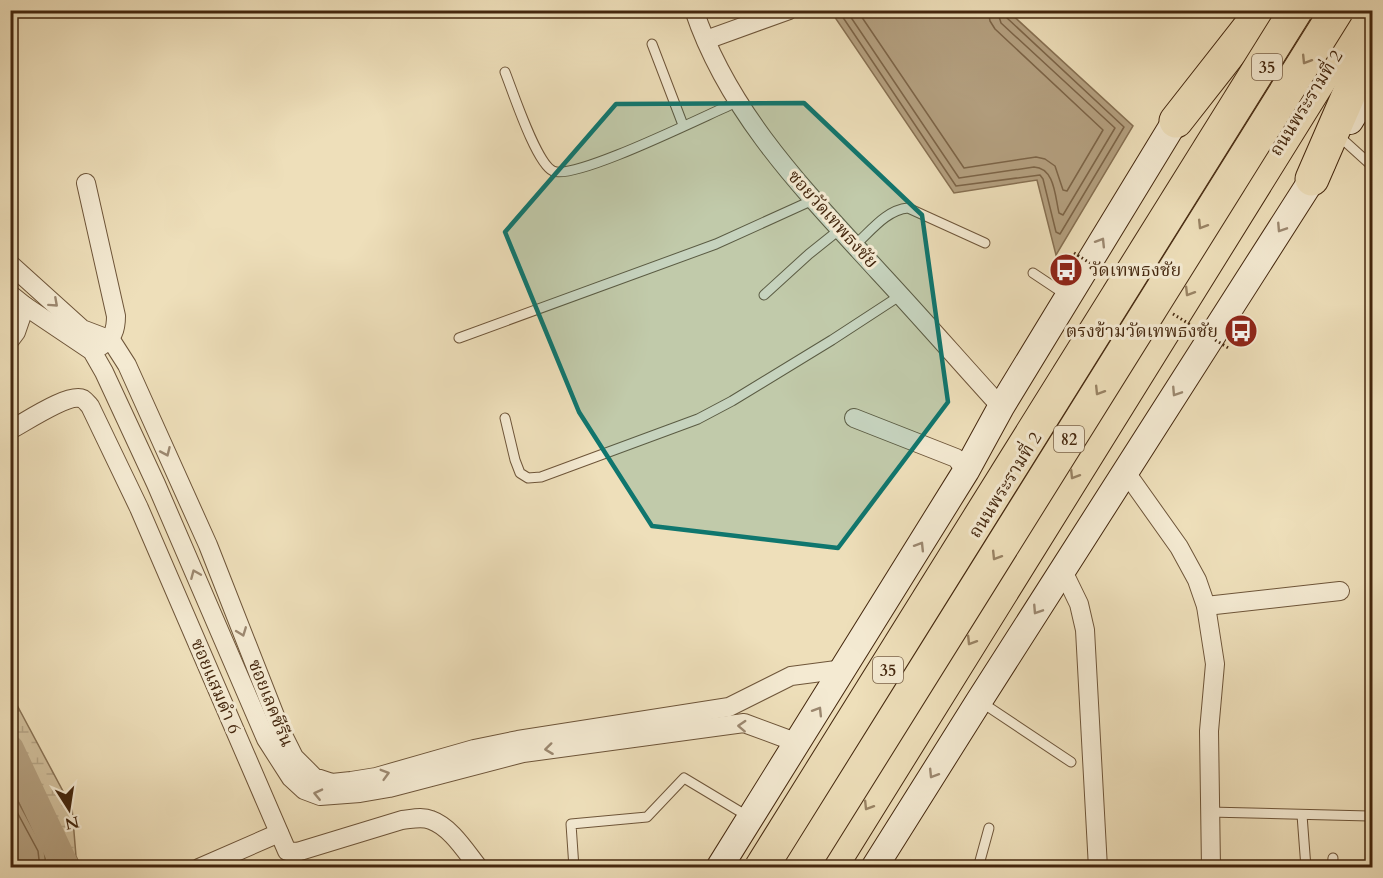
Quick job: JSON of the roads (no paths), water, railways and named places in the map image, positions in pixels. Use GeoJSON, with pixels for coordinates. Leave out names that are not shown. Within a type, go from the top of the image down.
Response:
{"type":"FeatureCollection","features":[{"type":"Feature","properties":{"kind":"highway"},"geometry":{"type":"LineString","coordinates":[[1176,121],[1263,10]]}},
{"type":"Feature","properties":{"kind":"highway"},"geometry":{"type":"LineString","coordinates":[[1232,124],[1274,10]]}},
{"type":"Feature","properties":{"kind":"highway","name":"82"},"geometry":{"type":"LineString","coordinates":[[762,867],[1296,10]]}},
{"type":"Feature","properties":{"kind":"highway","name":"ถนนพระรามที่ 2"},"geometry":{"type":"LineString","coordinates":[[762,867],[1302,10]]}},
{"type":"Feature","properties":{"kind":"highway","name":"82"},"geometry":{"type":"LineString","coordinates":[[801,867],[1337,10]]}},
{"type":"Feature","properties":{"kind":"highway","name":"ถนนพระรามที่ 2"},"geometry":{"type":"LineString","coordinates":[[830,867],[1364,10]]}},
{"type":"Feature","properties":{"kind":"highway"},"geometry":{"type":"LineString","coordinates":[[1276,152],[1372,41]]}},
{"type":"Feature","properties":{"kind":"highway"},"geometry":{"type":"LineString","coordinates":[[1312,179],[1372,41]]}},
{"type":"Feature","properties":{"kind":"main road","name":"35"},"geometry":{"type":"LineString","coordinates":[[719,867],[966,471],[1001,407],[1244,10]]}},
{"type":"Feature","properties":{"kind":"main road"},"geometry":{"type":"LineString","coordinates":[[881,862],[979,700],[1372,85]]}},
{"type":"Feature","properties":{"kind":"street","name":"ซอยวัดเทพธงชัย"},"geometry":{"type":"LineString","coordinates":[[694,10],[706,40],[737,102],[813,200],[1001,407]]}},
{"type":"Feature","properties":{"kind":"street"},"geometry":{"type":"LineString","coordinates":[[706,40],[789,10]]}},
{"type":"Feature","properties":{"kind":"street"},"geometry":{"type":"LineString","coordinates":[[86,183],[116,316],[116,326],[111,340],[92,351]]}},
{"type":"Feature","properties":{"kind":"street"},"geometry":{"type":"LineString","coordinates":[[10,264],[82,329],[111,340]]}},
{"type":"Feature","properties":{"kind":"street","name":"ซอยเลคซีรีน"},"geometry":{"type":"LineString","coordinates":[[10,294],[92,351],[111,386],[274,735],[315,777],[332,783],[376,777],[474,749],[744,723],[798,743]]}},
{"type":"Feature","properties":{"kind":"street"},"geometry":{"type":"LineString","coordinates":[[10,340],[16,332],[25,306]]}},
{"type":"Feature","properties":{"kind":"street","name":"ซอยเลคซีรีน"},"geometry":{"type":"LineString","coordinates":[[111,340],[127,365],[208,545],[274,735]]}},
{"type":"Feature","properties":{"kind":"street","name":"ซอยแสมดำ 6"},"geometry":{"type":"LineString","coordinates":[[10,430],[65,400],[83,399],[90,406],[140,508],[287,851],[297,852],[402,820],[419,817],[431,820],[445,829],[479,867]]}},
{"type":"Feature","properties":{"kind":"street"},"geometry":{"type":"LineString","coordinates":[[854,418],[956,458],[966,471]]}},
{"type":"Feature","properties":{"kind":"street"},"geometry":{"type":"LineString","coordinates":[[1125,471],[1179,547],[1197,580],[1206,606],[1215,664],[1209,731],[1211,867]]}},
{"type":"Feature","properties":{"kind":"street"},"geometry":{"type":"LineString","coordinates":[[1063,571],[1079,604],[1085,630],[1098,867]]}},
{"type":"Feature","properties":{"kind":"street"},"geometry":{"type":"LineString","coordinates":[[1206,606],[1340,591]]}},
{"type":"Feature","properties":{"kind":"street","name":"ซอยเลคซีรีน"},"geometry":{"type":"LineString","coordinates":[[521,746],[729,707],[791,676],[844,669]]}},
{"type":"Feature","properties":{"kind":"street"},"geometry":{"type":"LineString","coordinates":[[199,867],[279,833]]}},
{"type":"Feature","properties":{"kind":"lane"},"geometry":{"type":"LineString","coordinates":[[652,44],[683,125]]}},
{"type":"Feature","properties":{"kind":"lane"},"geometry":{"type":"LineString","coordinates":[[505,72],[536,150],[552,171],[565,172],[582,168],[737,102]]}},
{"type":"Feature","properties":{"kind":"lane"},"geometry":{"type":"LineString","coordinates":[[1340,137],[1372,166]]}},
{"type":"Feature","properties":{"kind":"lane"},"geometry":{"type":"LineString","coordinates":[[459,338],[716,244],[813,200]]}},
{"type":"Feature","properties":{"kind":"lane"},"geometry":{"type":"LineString","coordinates":[[855,245],[890,213],[908,208],[985,243]]}},
{"type":"Feature","properties":{"kind":"lane"},"geometry":{"type":"LineString","coordinates":[[764,295],[839,230]]}},
{"type":"Feature","properties":{"kind":"lane"},"geometry":{"type":"LineString","coordinates":[[1033,273],[1068,297]]}},
{"type":"Feature","properties":{"kind":"lane"},"geometry":{"type":"LineString","coordinates":[[505,418],[514,460],[520,473],[528,478],[550,474],[698,419],[732,402],[901,295]]}},
{"type":"Feature","properties":{"kind":"lane"},"geometry":{"type":"LineString","coordinates":[[979,700],[1071,762]]}},
{"type":"Feature","properties":{"kind":"lane"},"geometry":{"type":"LineString","coordinates":[[574,867],[571,824],[647,817],[684,778],[750,818]]}},
{"type":"Feature","properties":{"kind":"lane"},"geometry":{"type":"LineString","coordinates":[[1209,812],[1369,816]]}},
{"type":"Feature","properties":{"kind":"lane"},"geometry":{"type":"LineString","coordinates":[[1302,814],[1306,867]]}},
{"type":"Feature","properties":{"kind":"lane"},"geometry":{"type":"LineString","coordinates":[[978,867],[988,828]]}},
{"type":"Feature","properties":{"kind":"water"},"geometry":{"type":"Polygon","coordinates":[[[839,11],[1008,11],[1133,126],[1056,255],[1037,180],[954,193],[832,13],[839,11]]]}},
{"type":"Feature","properties":{"kind":"water"},"geometry":{"type":"Polygon","coordinates":[[[10,787],[44,849],[46,867],[11,867],[10,787]]]}},
{"type":"Feature","properties":{"kind":"waterway"},"geometry":{"type":"LineString","coordinates":[[10,749],[66,868]]}},
{"type":"Feature","properties":{"kind":"place","name":"วัดเทพธงชัย"},"geometry":{"type":"Point","coordinates":[1066,270]}},
{"type":"Feature","properties":{"kind":"place","name":"ตรงข้ามวัดเทพธงชัย"},"geometry":{"type":"Point","coordinates":[1241,331]}}]}
